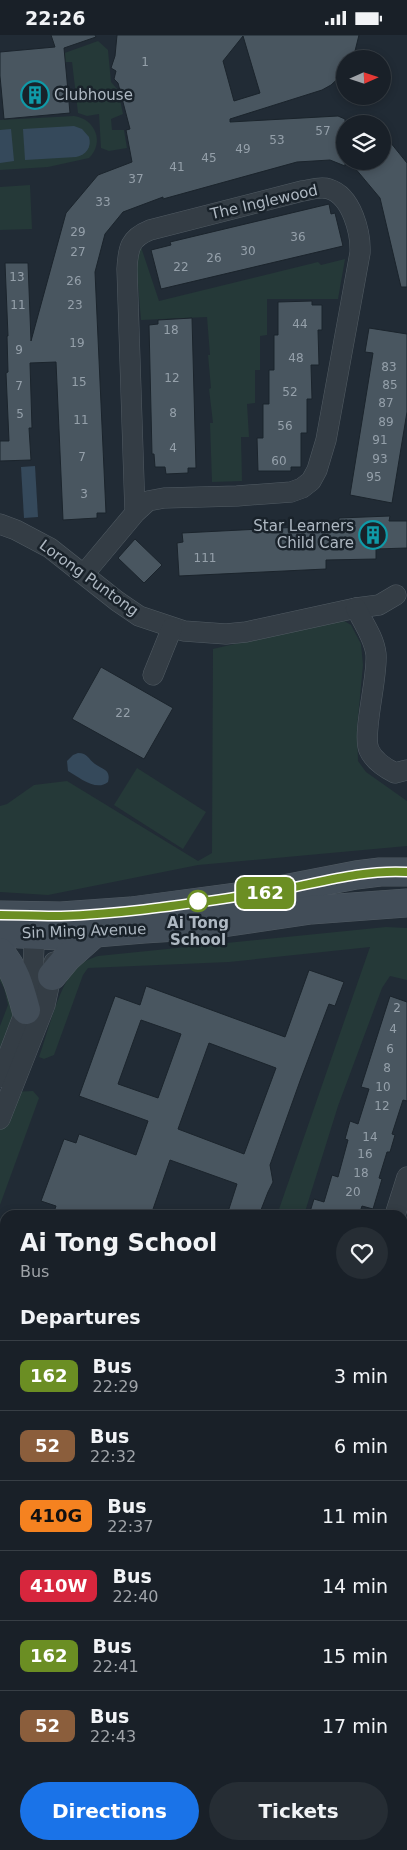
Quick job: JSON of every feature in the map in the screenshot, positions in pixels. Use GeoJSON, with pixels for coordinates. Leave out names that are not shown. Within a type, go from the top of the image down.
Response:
{"type":"FeatureCollection","features":[{"type":"Feature","properties":{"kind":"main road","name":"Sin Ming Avenue"},"geometry":{"type":"LineString","coordinates":[[0,933],[131,911],[258,894],[356,875],[380,872],[407,872]]}},
{"type":"Feature","properties":{"kind":"main road","name":"Sin Ming Avenue"},"geometry":{"type":"LineString","coordinates":[[0,915],[95,933],[209,925],[312,910],[407,903]]}},
{"type":"Feature","properties":{"kind":"main road"},"geometry":{"type":"LineString","coordinates":[[52,976],[72,953],[95,933]]}},
{"type":"Feature","properties":{"kind":"main road"},"geometry":{"type":"LineString","coordinates":[[0,952],[12,965],[26,1010]]}},
{"type":"Feature","properties":{"kind":"street","name":"The Inglewood"},"geometry":{"type":"LineString","coordinates":[[84,574],[135,513],[148,501],[155,499],[278,494],[296,490],[311,481],[317,470],[326,440],[360,253],[361,241],[357,225],[349,207],[338,194],[329,189],[320,188],[302,191],[150,229],[140,234],[131,243],[127,269],[135,513]]}},
{"type":"Feature","properties":{"kind":"street","name":"Lorong Puntong"},"geometry":{"type":"LineString","coordinates":[[0,524],[39,541],[139,616],[192,632],[226,634],[246,632],[356,608],[379,605],[396,595]]}},
{"type":"Feature","properties":{"kind":"street"},"geometry":{"type":"LineString","coordinates":[[356,608],[371,636],[376,656],[368,745],[375,759],[385,768],[395,773],[407,770]]}},
{"type":"Feature","properties":{"kind":"street"},"geometry":{"type":"LineString","coordinates":[[153,675],[172,627]]}},
{"type":"Feature","properties":{"kind":"street"},"geometry":{"type":"LineString","coordinates":[[0,1119],[45,1005],[52,976],[56,951],[46,925]]}},
{"type":"Feature","properties":{"kind":"street"},"geometry":{"type":"LineString","coordinates":[[0,1077],[32,993],[46,925]]}},
{"type":"Feature","properties":{"kind":"street"},"geometry":{"type":"LineString","coordinates":[[397,1210],[407,1177]]}},
{"type":"Feature","properties":{"kind":"green space"},"geometry":{"type":"Polygon","coordinates":[[[98,41],[108,50],[111,82],[118,90],[123,114],[111,119],[112,130],[124,130],[127,148],[109,151],[101,148],[99,114],[87,116],[78,113],[72,62],[62,62],[59,55],[98,41]]]}},
{"type":"Feature","properties":{"kind":"green space"},"geometry":{"type":"Polygon","coordinates":[[[74,116],[87,122],[95,132],[97,138],[96,145],[94,152],[89,158],[48,167],[0,170],[0,120],[74,116]]]}},
{"type":"Feature","properties":{"kind":"green space"},"geometry":{"type":"Polygon","coordinates":[[[30,185],[32,229],[0,230],[0,187],[30,185]]]}},
{"type":"Feature","properties":{"kind":"green space"},"geometry":{"type":"Polygon","coordinates":[[[141,247],[159,301],[318,262],[321,265],[345,259],[338,299],[267,299],[267,335],[260,336],[260,370],[255,370],[255,403],[247,404],[249,437],[241,437],[242,481],[212,482],[210,423],[213,423],[209,389],[211,388],[207,317],[141,320],[136,260],[141,247]]]}},
{"type":"Feature","properties":{"kind":"green space"},"geometry":{"type":"Polygon","coordinates":[[[341,619],[351,625],[361,644],[363,665],[357,728],[358,761],[366,772],[407,801],[407,846],[198,865],[48,895],[0,892],[0,806],[7,804],[34,785],[67,781],[198,861],[212,853],[213,649],[341,619]]]}},
{"type":"Feature","properties":{"kind":"green space"},"geometry":{"type":"Polygon","coordinates":[[[137,768],[206,812],[183,849],[114,805],[137,768]]]}},
{"type":"Feature","properties":{"kind":"green space"},"geometry":{"type":"Polygon","coordinates":[[[386,927],[407,928],[407,980],[390,976],[382,988],[338,1106],[306,1210],[279,1210],[370,947],[229,962],[88,968],[83,975],[54,1055],[44,1059],[39,1057],[59,996],[65,985],[77,967],[98,956],[386,927]]]}},
{"type":"Feature","properties":{"kind":"green space"},"geometry":{"type":"Polygon","coordinates":[[[0,966],[17,1014],[0,1055],[0,1026],[8,1005],[4,988],[0,981],[0,966]]]}},
{"type":"Feature","properties":{"kind":"green space"},"geometry":{"type":"Polygon","coordinates":[[[33,1091],[39,1098],[0,1205],[0,1123],[11,1092],[33,1091]]]}},
{"type":"Feature","properties":{"kind":"water"},"geometry":{"type":"Polygon","coordinates":[[[74,126],[82,129],[89,137],[89,147],[83,154],[76,157],[25,160],[23,129],[74,126]]]}},
{"type":"Feature","properties":{"kind":"water"},"geometry":{"type":"Polygon","coordinates":[[[11,129],[14,161],[0,163],[0,130],[11,129]]]}},
{"type":"Feature","properties":{"kind":"water"},"geometry":{"type":"Polygon","coordinates":[[[35,466],[38,517],[24,518],[21,467],[35,466]]]}},
{"type":"Feature","properties":{"kind":"water"},"geometry":{"type":"Polygon","coordinates":[[[78,753],[86,755],[106,771],[109,775],[108,782],[103,785],[93,784],[82,780],[68,771],[67,761],[78,753]]]}},
{"type":"Feature","properties":{"kind":"building","name":"Clubhouse"},"geometry":{"type":"Polygon","coordinates":[[[51,35],[95,35],[96,37],[64,48],[70,113],[4,119],[0,52],[55,47],[51,35]]]}},
{"type":"Feature","properties":{"kind":"building"},"geometry":{"type":"Polygon","coordinates":[[[117,35],[359,35],[355,50],[336,50],[336,80],[331,85],[322,90],[230,119],[230,122],[336,116],[336,162],[330,160],[297,162],[163,199],[163,197],[123,212],[105,234],[95,272],[106,513],[97,513],[97,518],[63,520],[56,362],[30,363],[32,428],[29,428],[31,460],[0,461],[0,441],[9,441],[5,263],[28,263],[31,341],[66,213],[98,175],[132,162],[126,130],[130,129],[118,83],[114,79],[116,71],[111,68],[115,56],[117,35]],[[243,36],[223,61],[234,101],[260,93],[243,36]]]}},
{"type":"Feature","properties":{"kind":"building"},"geometry":{"type":"Polygon","coordinates":[[[391,143],[407,163],[407,287],[401,287],[380,198],[357,170],[391,170],[391,143]]]}},
{"type":"Feature","properties":{"kind":"building"},"geometry":{"type":"Polygon","coordinates":[[[329,204],[331,214],[335,213],[343,246],[161,289],[151,250],[171,245],[170,242],[329,204]]]}},
{"type":"Feature","properties":{"kind":"building"},"geometry":{"type":"Polygon","coordinates":[[[312,301],[312,305],[322,305],[322,330],[318,330],[319,365],[311,365],[312,399],[307,399],[307,433],[301,433],[301,467],[291,467],[291,471],[258,471],[257,438],[263,438],[263,404],[269,404],[269,370],[274,370],[274,335],[278,335],[278,302],[312,301]]]}},
{"type":"Feature","properties":{"kind":"building"},"geometry":{"type":"Polygon","coordinates":[[[192,318],[196,468],[188,468],[188,473],[166,474],[165,467],[155,467],[154,454],[152,454],[149,325],[158,324],[158,320],[192,318]]]}},
{"type":"Feature","properties":{"kind":"building"},"geometry":{"type":"Polygon","coordinates":[[[369,328],[407,334],[407,412],[392,503],[350,495],[373,353],[365,352],[369,328]]]}},
{"type":"Feature","properties":{"kind":"building"},"geometry":{"type":"Polygon","coordinates":[[[390,516],[389,521],[407,521],[407,548],[376,549],[376,559],[326,560],[326,569],[179,576],[177,543],[183,542],[182,533],[339,525],[339,518],[390,516]]]}},
{"type":"Feature","properties":{"kind":"building"},"geometry":{"type":"Polygon","coordinates":[[[135,539],[162,565],[144,583],[118,558],[135,539]]]}},
{"type":"Feature","properties":{"kind":"building"},"geometry":{"type":"Polygon","coordinates":[[[101,667],[173,708],[144,759],[72,719],[101,667]]]}},
{"type":"Feature","properties":{"kind":"building"},"geometry":{"type":"Polygon","coordinates":[[[309,970],[344,982],[335,1006],[329,1004],[300,1081],[270,1165],[273,1182],[261,1210],[229,1210],[237,1184],[170,1160],[153,1210],[55,1210],[56,1206],[41,1201],[64,1139],[76,1143],[79,1134],[136,1155],[148,1121],[79,1096],[115,996],[140,1005],[146,986],[285,1037],[309,970]],[[141,1020],[118,1084],[158,1098],[181,1034],[141,1020]],[[209,1043],[178,1129],[244,1154],[276,1068],[209,1043]]]}},
{"type":"Feature","properties":{"kind":"building"},"geometry":{"type":"Polygon","coordinates":[[[390,996],[407,1002],[407,1101],[403,1100],[392,1134],[395,1135],[390,1152],[387,1152],[379,1178],[382,1179],[373,1209],[362,1206],[361,1210],[311,1210],[314,1199],[324,1202],[332,1175],[338,1177],[348,1140],[345,1139],[350,1121],[358,1124],[369,1089],[361,1087],[390,996]]]}},
{"type":"Feature","properties":{"kind":"bus line","name":"162"},"geometry":{"type":"LineString","coordinates":[[0,915],[61,916],[131,911],[258,894],[356,875],[380,872],[407,872]]}},
{"type":"Feature","properties":{"kind":"place","name":"Clubhouse"},"geometry":{"type":"Point","coordinates":[35,95]}},
{"type":"Feature","properties":{"kind":"place","name":"Star Learners Child Care"},"geometry":{"type":"Point","coordinates":[373,535]}},
{"type":"Feature","properties":{"kind":"place","name":"Ai Tong School"},"geometry":{"type":"Point","coordinates":[198,901]}}]}
